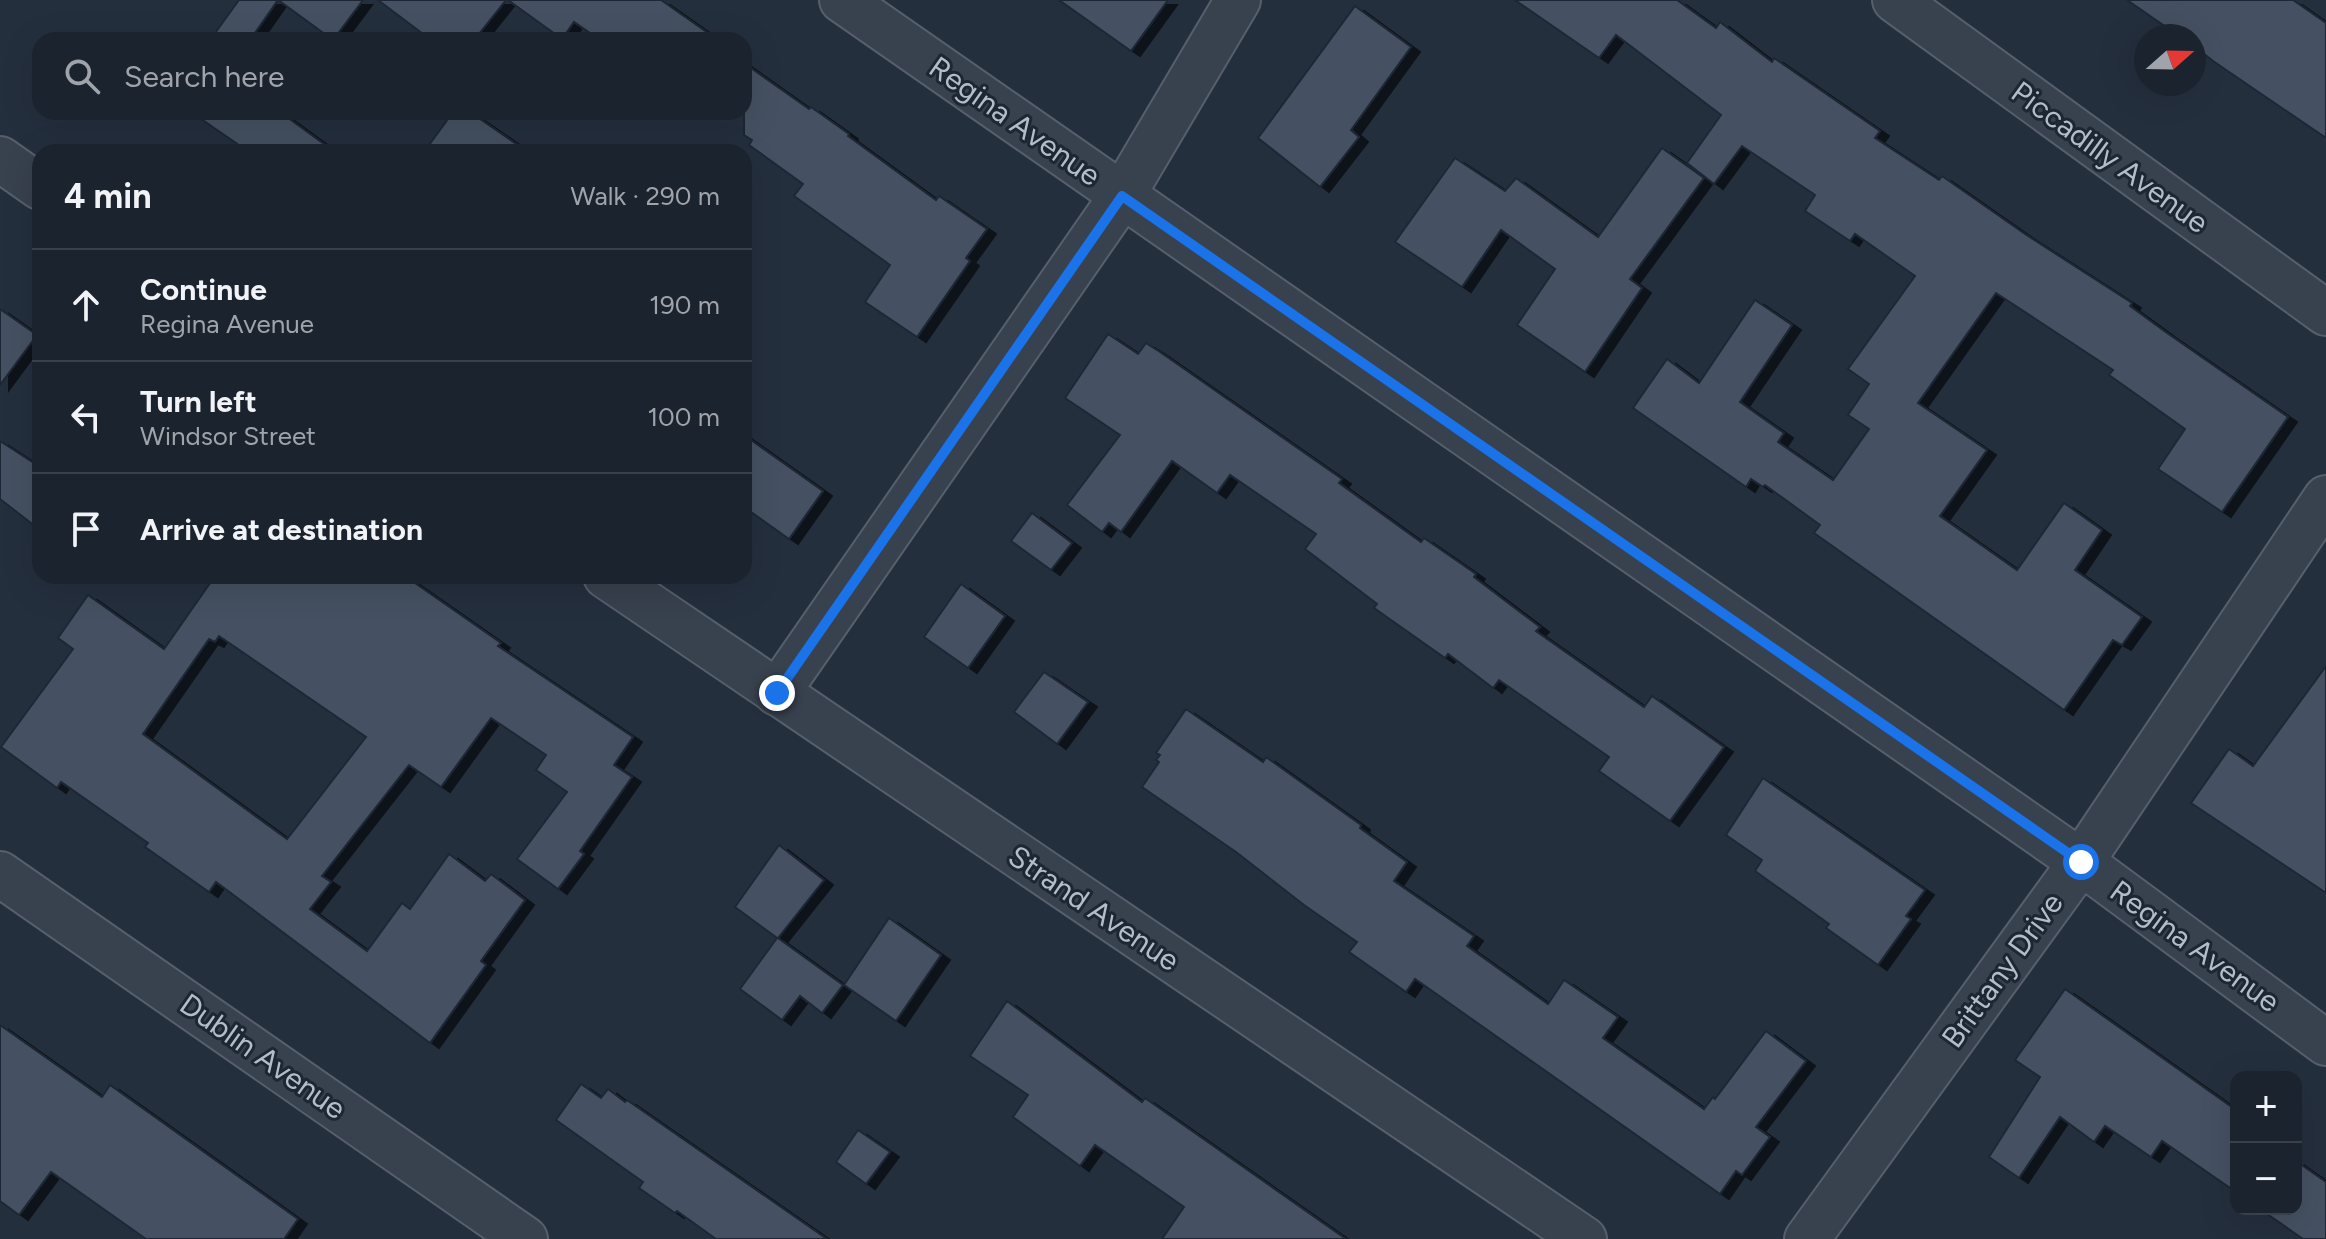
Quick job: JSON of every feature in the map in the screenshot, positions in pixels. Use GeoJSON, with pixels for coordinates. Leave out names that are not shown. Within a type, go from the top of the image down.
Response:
{"type":"FeatureCollection","features":[{"type":"Feature","properties":{"kind":"street","name":"Regina Avenue"},"geometry":{"type":"LineString","coordinates":[[842,0],[2081,862],[2326,1043]]}},
{"type":"Feature","properties":{"kind":"street"},"geometry":{"type":"LineString","coordinates":[[777,693],[1122,196],[1238,0]]}},
{"type":"Feature","properties":{"kind":"street","name":"Piccadilly Avenue"},"geometry":{"type":"LineString","coordinates":[[1895,0],[2326,313]]}},
{"type":"Feature","properties":{"kind":"street"},"geometry":{"type":"LineString","coordinates":[[0,159],[32,181]]}},
{"type":"Feature","properties":{"kind":"street","name":"Brittany Drive"},"geometry":{"type":"LineString","coordinates":[[1807,1239],[2081,862],[2326,498]]}},
{"type":"Feature","properties":{"kind":"street","name":"Strand Avenue"},"geometry":{"type":"LineString","coordinates":[[618,584],[1584,1239]]}},
{"type":"Feature","properties":{"kind":"street","name":"Dublin Avenue"},"geometry":{"type":"LineString","coordinates":[[0,874],[525,1239]]}},
{"type":"Feature","properties":{"kind":"building"},"geometry":{"type":"Polygon","coordinates":[[[239,0],[278,0],[256,32],[216,32],[239,0]]]}},
{"type":"Feature","properties":{"kind":"building"},"geometry":{"type":"Polygon","coordinates":[[[278,0],[363,0],[339,32],[322,32],[278,0]]]}},
{"type":"Feature","properties":{"kind":"building"},"geometry":{"type":"Polygon","coordinates":[[[378,0],[506,0],[480,32],[420,32],[378,0]]]}},
{"type":"Feature","properties":{"kind":"building"},"geometry":{"type":"Polygon","coordinates":[[[508,0],[661,0],[707,32],[588,32],[574,22],[567,32],[552,32],[508,0]]]}},
{"type":"Feature","properties":{"kind":"building"},"geometry":{"type":"Polygon","coordinates":[[[1059,0],[1168,0],[1131,51],[1059,0]]]}},
{"type":"Feature","properties":{"kind":"building"},"geometry":{"type":"Polygon","coordinates":[[[1515,0],[1677,0],[1716,28],[1720,22],[1772,62],[1774,58],[1880,131],[1875,138],[1939,180],[1942,176],[2132,303],[2130,306],[2288,417],[2222,512],[2158,469],[2185,429],[2109,375],[2113,370],[1996,293],[1918,403],[1987,450],[1940,516],[2017,570],[2064,503],[2102,530],[2075,570],[2142,617],[2122,645],[2113,640],[2064,710],[1814,533],[1820,525],[1765,485],[1763,487],[1751,479],[1746,487],[1633,408],[1667,359],[1699,383],[1755,300],[1792,325],[1740,402],[1784,433],[1778,442],[1833,480],[1869,429],[1848,415],[1869,384],[1848,369],[1915,276],[1855,234],[1850,241],[1805,211],[1815,195],[1742,146],[1714,184],[1687,163],[1721,115],[1616,35],[1599,58],[1515,0]]]}},
{"type":"Feature","properties":{"kind":"building"},"geometry":{"type":"Polygon","coordinates":[[[2127,0],[2293,0],[2326,23],[2326,138],[2206,55],[2206,24],[2162,24],[2127,0]]]}},
{"type":"Feature","properties":{"kind":"building"},"geometry":{"type":"Polygon","coordinates":[[[1355,6],[1411,47],[1351,130],[1359,137],[1320,187],[1258,138],[1355,6]]]}},
{"type":"Feature","properties":{"kind":"building"},"geometry":{"type":"Polygon","coordinates":[[[752,69],[849,134],[936,200],[939,196],[987,229],[966,258],[970,261],[917,337],[865,302],[890,265],[794,196],[803,184],[752,147],[752,140],[744,135],[744,120],[752,120],[752,69]]]}},
{"type":"Feature","properties":{"kind":"building"},"geometry":{"type":"Polygon","coordinates":[[[203,120],[291,120],[324,144],[237,144],[203,120]]]}},
{"type":"Feature","properties":{"kind":"building"},"geometry":{"type":"Polygon","coordinates":[[[447,120],[482,120],[516,144],[430,144],[447,120]]]}},
{"type":"Feature","properties":{"kind":"building"},"geometry":{"type":"Polygon","coordinates":[[[1662,148],[1704,178],[1630,279],[1642,288],[1585,372],[1517,325],[1555,269],[1501,230],[1462,287],[1395,242],[1455,158],[1505,191],[1516,178],[1598,237],[1662,148]]]}},
{"type":"Feature","properties":{"kind":"building"},"geometry":{"type":"Polygon","coordinates":[[[0,309],[32,331],[32,342],[0,385],[0,309]]]}},
{"type":"Feature","properties":{"kind":"building"},"geometry":{"type":"Polygon","coordinates":[[[1108,334],[1138,354],[1146,343],[1160,352],[1342,479],[1339,483],[1421,542],[1424,538],[1476,574],[1474,577],[1540,627],[1536,631],[1644,707],[1652,696],[1724,747],[1670,821],[1599,771],[1609,757],[1499,680],[1493,688],[1448,654],[1445,658],[1374,608],[1377,604],[1305,549],[1316,534],[1230,475],[1217,493],[1172,461],[1121,532],[1109,523],[1102,532],[1067,505],[1120,435],[1065,398],[1108,334]]]}},
{"type":"Feature","properties":{"kind":"building"},"geometry":{"type":"Polygon","coordinates":[[[0,441],[32,462],[32,524],[0,499],[0,441]]]}},
{"type":"Feature","properties":{"kind":"building"},"geometry":{"type":"Polygon","coordinates":[[[752,441],[823,491],[789,539],[752,513],[752,441]]]}},
{"type":"Feature","properties":{"kind":"building"},"geometry":{"type":"Polygon","coordinates":[[[1032,513],[1072,543],[1051,570],[1011,541],[1032,513]]]}},
{"type":"Feature","properties":{"kind":"building"},"geometry":{"type":"Polygon","coordinates":[[[209,584],[416,584],[501,643],[498,646],[633,737],[614,765],[632,777],[580,851],[584,854],[558,889],[517,859],[567,792],[536,770],[546,755],[491,718],[441,787],[409,765],[322,876],[331,882],[310,909],[367,951],[402,903],[410,909],[449,854],[485,881],[491,874],[525,900],[481,961],[486,965],[430,1043],[216,882],[209,892],[145,847],[148,843],[61,782],[57,788],[1,747],[73,649],[58,638],[88,595],[164,649],[209,584]],[[219,636],[215,642],[209,639],[143,734],[287,839],[366,737],[219,636]]]}},
{"type":"Feature","properties":{"kind":"building"},"geometry":{"type":"Polygon","coordinates":[[[961,584],[1005,616],[968,668],[924,637],[961,584]]]}},
{"type":"Feature","properties":{"kind":"building"},"geometry":{"type":"Polygon","coordinates":[[[2326,666],[2326,893],[2191,803],[2229,749],[2253,766],[2326,666]]]}},
{"type":"Feature","properties":{"kind":"building"},"geometry":{"type":"Polygon","coordinates":[[[1044,672],[1088,702],[1057,744],[1014,712],[1044,672]]]}},
{"type":"Feature","properties":{"kind":"building"},"geometry":{"type":"Polygon","coordinates":[[[1186,709],[1263,762],[1266,757],[1407,862],[1394,881],[1474,936],[1467,946],[1548,1004],[1564,980],[1618,1017],[1603,1038],[1704,1109],[1766,1031],[1806,1061],[1756,1127],[1770,1137],[1742,1175],[1736,1171],[1720,1194],[1415,979],[1406,992],[1349,952],[1357,942],[1142,787],[1159,762],[1156,760],[1160,755],[1156,753],[1186,709]]]}},
{"type":"Feature","properties":{"kind":"building"},"geometry":{"type":"Polygon","coordinates":[[[1763,778],[1925,890],[1906,916],[1911,919],[1878,965],[1826,928],[1829,924],[1755,871],[1762,860],[1726,835],[1763,778]]]}},
{"type":"Feature","properties":{"kind":"building"},"geometry":{"type":"Polygon","coordinates":[[[779,845],[824,880],[778,938],[843,985],[822,1013],[800,996],[782,1020],[740,989],[777,938],[735,907],[779,845]]]}},
{"type":"Feature","properties":{"kind":"building"},"geometry":{"type":"Polygon","coordinates":[[[889,918],[941,955],[896,1021],[844,985],[889,918]]]}},
{"type":"Feature","properties":{"kind":"building"},"geometry":{"type":"Polygon","coordinates":[[[2065,989],[2230,1106],[2230,1188],[2162,1141],[2151,1157],[2105,1126],[2094,1142],[2060,1117],[2019,1178],[1989,1157],[2040,1077],[2015,1060],[2065,989]]]}},
{"type":"Feature","properties":{"kind":"building"},"geometry":{"type":"Polygon","coordinates":[[[1007,1001],[1142,1102],[1145,1098],[1346,1239],[1162,1239],[1184,1207],[1095,1145],[1080,1166],[1013,1117],[1028,1095],[970,1056],[1007,1001]]]}},
{"type":"Feature","properties":{"kind":"building"},"geometry":{"type":"Polygon","coordinates":[[[0,1025],[102,1097],[110,1085],[298,1219],[284,1239],[146,1239],[51,1172],[19,1215],[0,1201],[0,1025]]]}},
{"type":"Feature","properties":{"kind":"building"},"geometry":{"type":"Polygon","coordinates":[[[581,1084],[601,1098],[608,1089],[625,1102],[627,1100],[827,1239],[716,1239],[639,1188],[643,1182],[556,1120],[581,1084]]]}},
{"type":"Feature","properties":{"kind":"building"},"geometry":{"type":"Polygon","coordinates":[[[858,1130],[890,1152],[866,1184],[836,1162],[858,1130]]]}},
{"type":"Feature","properties":{"kind":"building"},"geometry":{"type":"Polygon","coordinates":[[[2302,1165],[2326,1182],[2326,1239],[2303,1239],[2269,1215],[2302,1215],[2302,1165]]]}},
{"type":"Feature","properties":{"kind":"route"},"geometry":{"type":"LineString","coordinates":[[777,693],[1122,196],[2081,862]]}}]}
